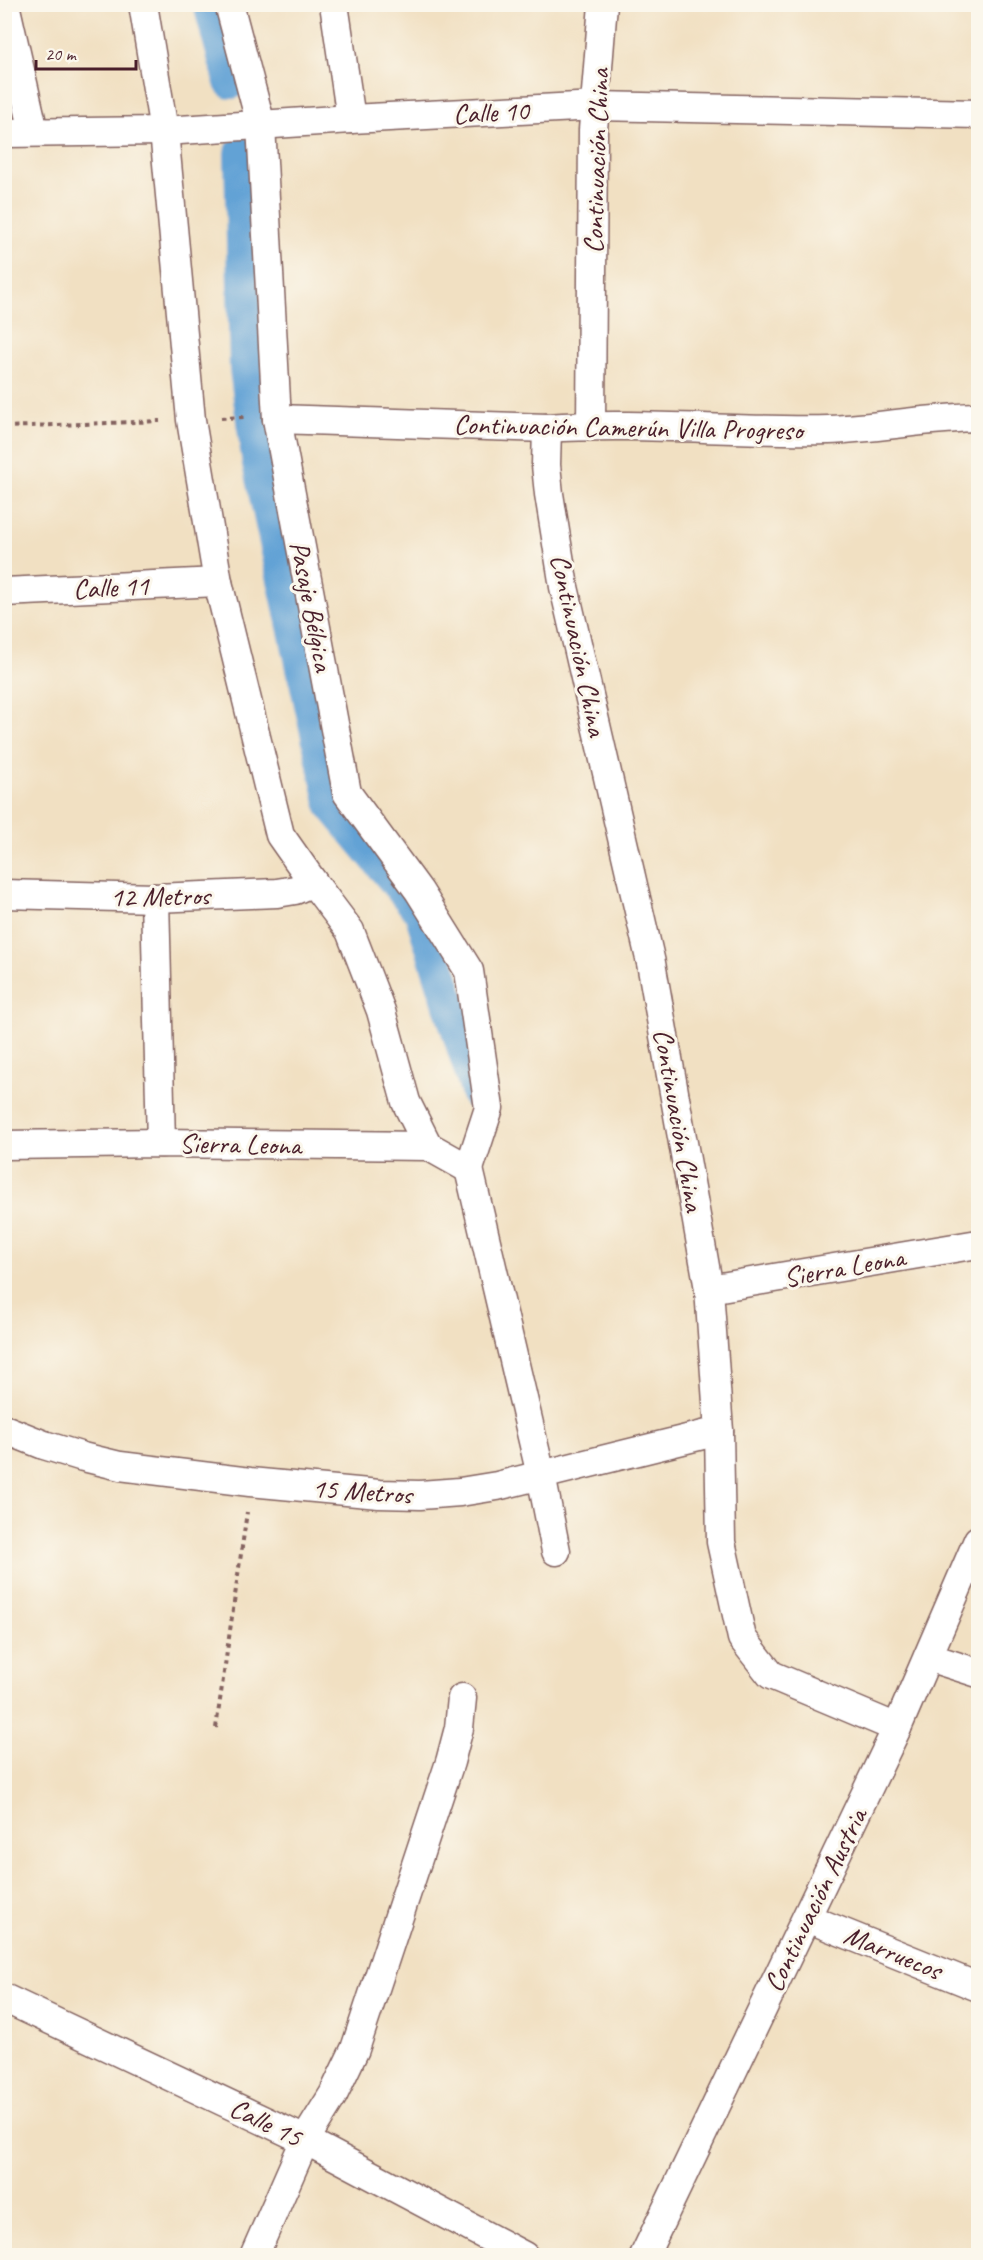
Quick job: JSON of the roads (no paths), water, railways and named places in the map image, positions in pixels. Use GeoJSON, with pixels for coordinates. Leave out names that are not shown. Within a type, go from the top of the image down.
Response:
{"type":"FeatureCollection","features":[{"type":"Feature","properties":{"kind":"street"},"geometry":{"type":"LineString","coordinates":[[5,4],[34,132]]}},
{"type":"Feature","properties":{"kind":"street"},"geometry":{"type":"LineString","coordinates":[[143,4],[164,131],[191,420],[218,582],[280,835],[351,931],[381,1011],[406,1102],[428,1146]]}},
{"type":"Feature","properties":{"kind":"street","name":"Pasaje Bélgica"},"geometry":{"type":"LineString","coordinates":[[229,4],[261,125],[277,419],[347,793],[419,891],[469,971],[489,1108],[470,1169]]}},
{"type":"Feature","properties":{"kind":"street"},"geometry":{"type":"LineString","coordinates":[[334,4],[351,119]]}},
{"type":"Feature","properties":{"kind":"street","name":"Continuación China"},"geometry":{"type":"LineString","coordinates":[[591,425],[593,130],[603,4]]}},
{"type":"Feature","properties":{"kind":"street","name":"Calle 10"},"geometry":{"type":"LineString","coordinates":[[4,134],[164,131],[596,106],[978,114]]}},
{"type":"Feature","properties":{"kind":"street","name":"Continuación Camerún Villa Progreso"},"geometry":{"type":"LineString","coordinates":[[277,419],[547,428],[591,425],[830,429],[942,418],[978,417]]}},
{"type":"Feature","properties":{"kind":"street","name":"Continuación China"},"geometry":{"type":"LineString","coordinates":[[547,428],[546,465],[549,494],[564,587],[651,963],[710,1289],[719,1431],[721,1542],[742,1638],[771,1675],[897,1728]]}},
{"type":"Feature","properties":{"kind":"street","name":"Calle 11"},"geometry":{"type":"LineString","coordinates":[[4,592],[218,582]]}},
{"type":"Feature","properties":{"kind":"street","name":"12 Metros"},"geometry":{"type":"LineString","coordinates":[[4,894],[155,898],[277,893],[295,890],[313,882]]}},
{"type":"Feature","properties":{"kind":"street"},"geometry":{"type":"LineString","coordinates":[[155,898],[161,1143]]}},
{"type":"Feature","properties":{"kind":"street","name":"Sierra Leona"},"geometry":{"type":"LineString","coordinates":[[4,1145],[161,1143],[428,1146],[470,1169]]}},
{"type":"Feature","properties":{"kind":"street"},"geometry":{"type":"LineString","coordinates":[[470,1169],[541,1475],[556,1551]]}},
{"type":"Feature","properties":{"kind":"street","name":"Sierra Leona"},"geometry":{"type":"LineString","coordinates":[[710,1289],[978,1244]]}},
{"type":"Feature","properties":{"kind":"street","name":"15 Metros"},"geometry":{"type":"LineString","coordinates":[[4,1429],[83,1457],[120,1466],[250,1482],[420,1496],[460,1492],[541,1475],[719,1431]]}},
{"type":"Feature","properties":{"kind":"street","name":"Continuación Austria"},"geometry":{"type":"LineString","coordinates":[[644,2256],[897,1728],[978,1540]]}},
{"type":"Feature","properties":{"kind":"street"},"geometry":{"type":"LineString","coordinates":[[928,1657],[978,1673]]}},
{"type":"Feature","properties":{"kind":"street"},"geometry":{"type":"LineString","coordinates":[[254,2256],[304,2140],[333,2095],[355,2049],[450,1762],[459,1728],[462,1698]]}},
{"type":"Feature","properties":{"kind":"street","name":"Marruecos"},"geometry":{"type":"LineString","coordinates":[[807,1918],[978,1987]]}},
{"type":"Feature","properties":{"kind":"street","name":"Calle 15"},"geometry":{"type":"LineString","coordinates":[[4,1998],[304,2140],[524,2256]]}},
{"type":"Feature","properties":{"kind":"waterway"},"geometry":{"type":"LineString","coordinates":[[210,4],[231,82]]}},
{"type":"Feature","properties":{"kind":"waterway"},"geometry":{"type":"LineString","coordinates":[[241,154],[246,369],[259,464],[333,806],[421,912],[478,1094]]}}]}
